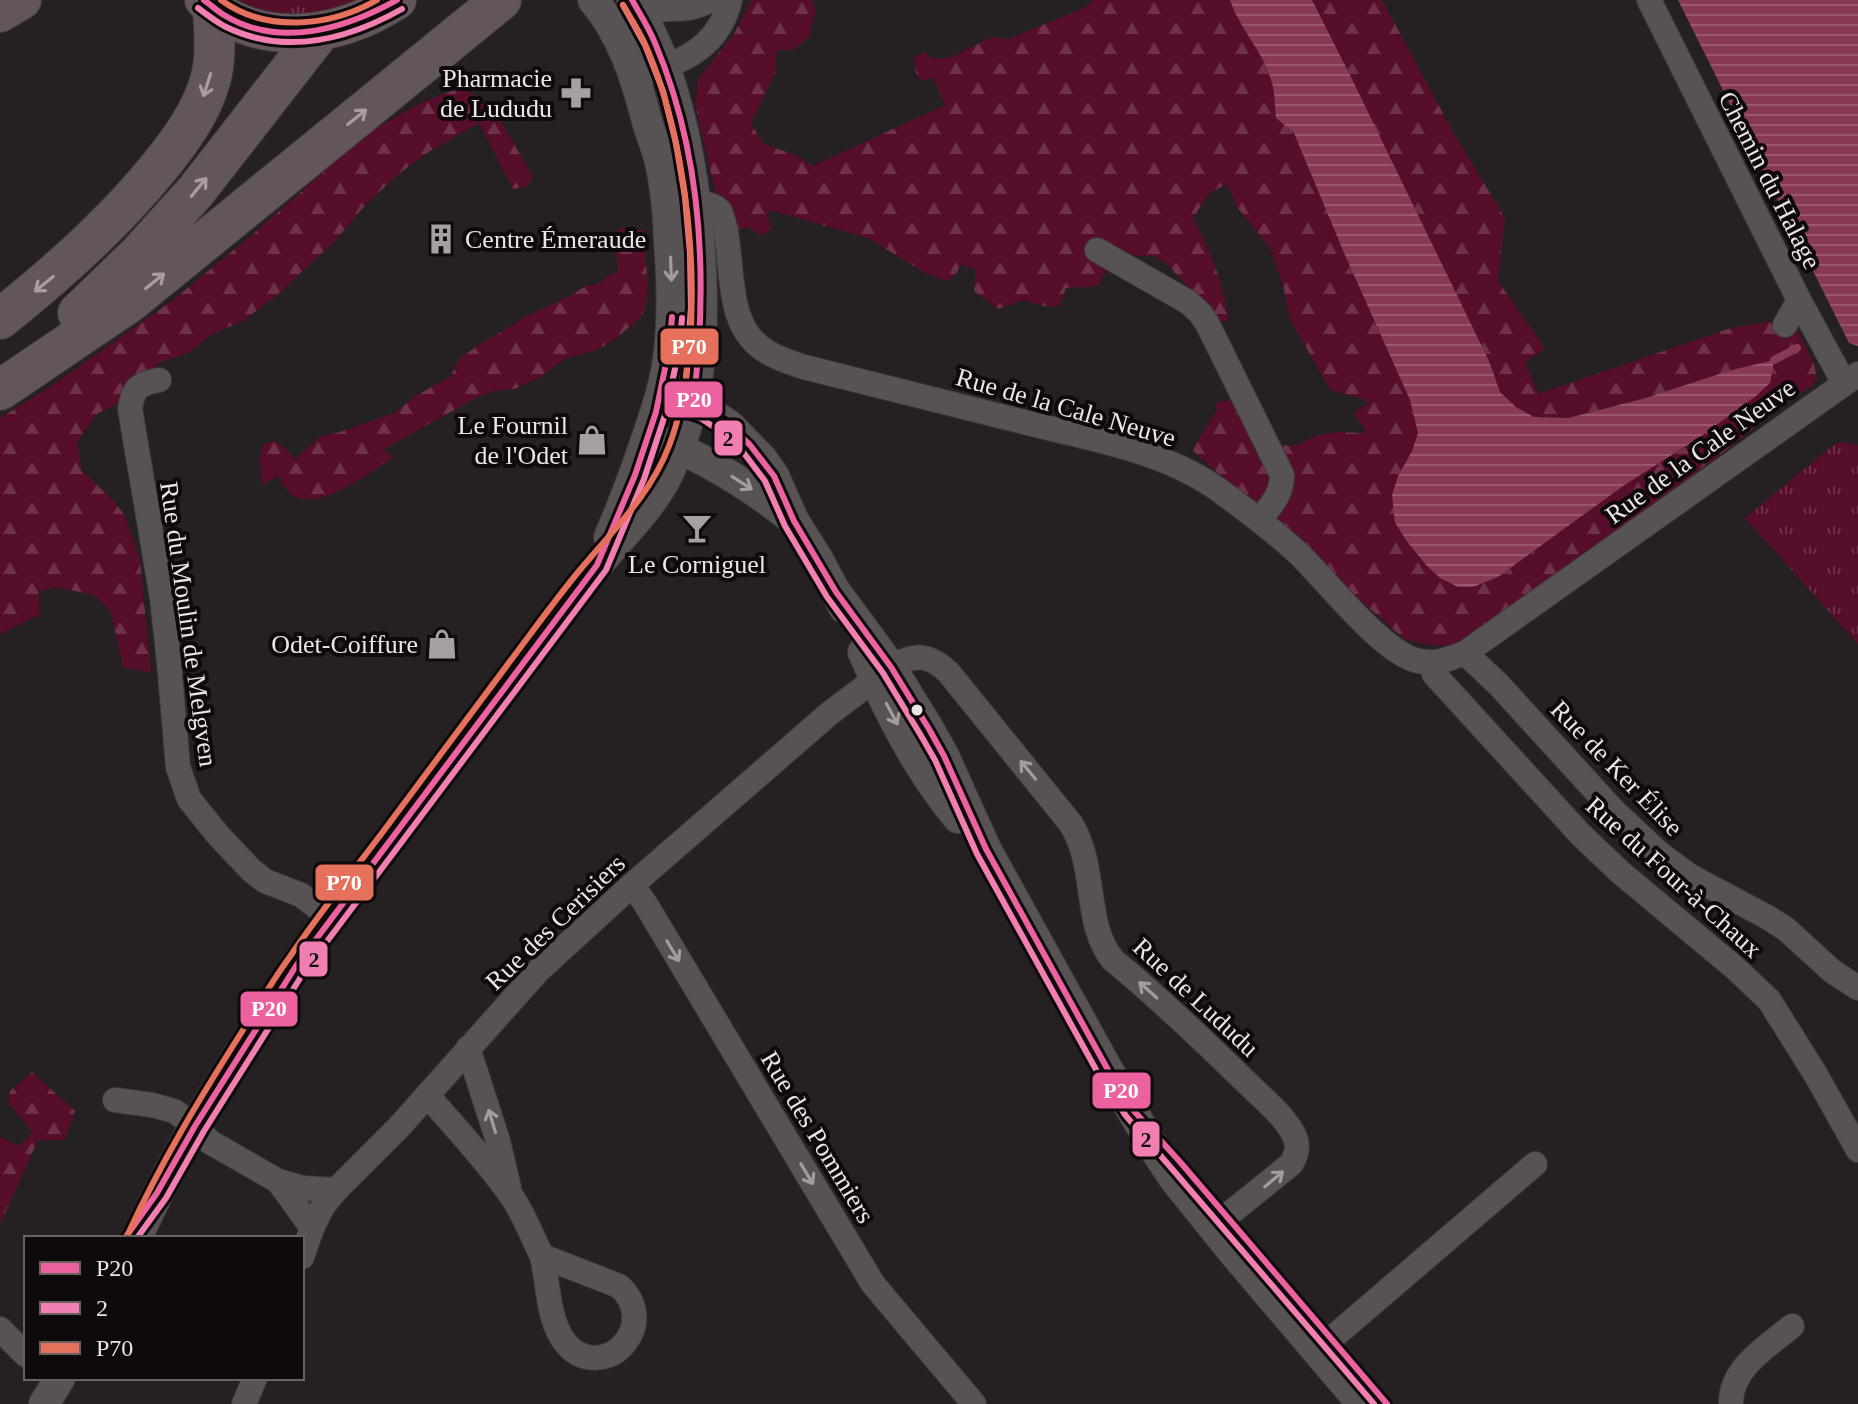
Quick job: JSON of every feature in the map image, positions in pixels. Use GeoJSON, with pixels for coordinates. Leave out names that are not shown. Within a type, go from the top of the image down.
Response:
{"type":"FeatureCollection","features":[{"type":"Feature","properties":{"kind":"highway"},"geometry":{"type":"LineString","coordinates":[[0,390],[130,302],[501,0]]}},
{"type":"Feature","properties":{"kind":"highway"},"geometry":{"type":"LineString","coordinates":[[0,319],[53,277],[100,232],[144,185],[191,124],[210,81],[214,38],[208,4]]}},
{"type":"Feature","properties":{"kind":"highway"},"geometry":{"type":"LineString","coordinates":[[0,375],[72,319],[139,254],[196,191],[319,33]]}},
{"type":"Feature","properties":{"kind":"main road"},"geometry":{"type":"LineString","coordinates":[[0,13],[22,0]]}},
{"type":"Feature","properties":{"kind":"main road"},"geometry":{"type":"LineString","coordinates":[[208,4],[232,20],[251,27],[277,32],[319,33],[380,11],[397,0]]}},
{"type":"Feature","properties":{"kind":"street"},"geometry":{"type":"LineString","coordinates":[[593,0],[622,45],[659,159],[668,216],[671,266],[669,354],[659,397],[624,505],[597,565]]}},
{"type":"Feature","properties":{"kind":"street"},"geometry":{"type":"LineString","coordinates":[[637,8],[652,11],[699,7],[710,0]]}},
{"type":"Feature","properties":{"kind":"street"},"geometry":{"type":"LineString","coordinates":[[634,77],[681,61],[708,41],[725,17],[730,0]]}},
{"type":"Feature","properties":{"kind":"street","name":"Chemin du Halage"},"geometry":{"type":"LineString","coordinates":[[1649,0],[1799,300],[1851,378]]}},
{"type":"Feature","properties":{"kind":"street"},"geometry":{"type":"LineString","coordinates":[[615,31],[637,8]]}},
{"type":"Feature","properties":{"kind":"street"},"geometry":{"type":"LineString","coordinates":[[138,1236],[157,1193],[195,1126],[296,966],[597,565],[657,495],[670,471],[693,405],[700,352],[702,314],[695,204],[686,146],[666,67],[652,33],[637,8]]}},
{"type":"Feature","properties":{"kind":"street","name":"Rue de la Cale Neuve"},"geometry":{"type":"LineString","coordinates":[[659,159],[695,204],[708,204],[720,211],[729,248],[737,312],[748,336],[769,354],[804,367],[1107,442],[1168,462],[1196,476],[1259,520],[1301,556],[1386,642],[1414,659],[1430,662],[1445,661],[1465,653],[1851,378]]}},
{"type":"Feature","properties":{"kind":"street"},"geometry":{"type":"LineString","coordinates":[[668,216],[695,204]]}},
{"type":"Feature","properties":{"kind":"street"},"geometry":{"type":"LineString","coordinates":[[1097,250],[1188,302],[1207,323],[1282,475],[1278,494],[1259,520]]}},
{"type":"Feature","properties":{"kind":"street"},"geometry":{"type":"LineString","coordinates":[[1785,325],[1799,300]]}},
{"type":"Feature","properties":{"kind":"street","name":"Rue du Moulin de Melgven"},"geometry":{"type":"LineString","coordinates":[[159,380],[135,390],[130,409],[162,598],[178,767],[183,783],[189,799],[251,870],[265,881],[301,895],[331,918]]}},
{"type":"Feature","properties":{"kind":"street"},"geometry":{"type":"LineString","coordinates":[[659,397],[707,410],[750,445],[763,460],[836,592],[858,639],[882,673],[921,768],[955,815],[986,849],[1108,1070],[1134,1111],[1220,1222],[1324,1345],[1387,1404]]}},
{"type":"Feature","properties":{"kind":"street"},"geometry":{"type":"LineString","coordinates":[[647,436],[708,461],[794,521]]}},
{"type":"Feature","properties":{"kind":"street","name":"Rue de Ker Élise"},"geometry":{"type":"LineString","coordinates":[[1465,653],[1498,684],[1614,811],[1660,854],[1690,876],[1786,929],[1832,971],[1858,988]]}},
{"type":"Feature","properties":{"kind":"street","name":"Rue de Lududu"},"geometry":{"type":"LineString","coordinates":[[882,673],[910,658],[926,658],[942,665],[1078,835],[1088,865],[1098,934],[1105,950],[1219,1055],[1294,1134],[1297,1150],[1291,1164],[1220,1222]]}},
{"type":"Feature","properties":{"kind":"street","name":"Rue du Four-à-Chaux"},"geometry":{"type":"LineString","coordinates":[[1430,662],[1434,674],[1581,835],[1769,1000],[1858,1150]]}},
{"type":"Feature","properties":{"kind":"street","name":"Rue des Cerisiers"},"geometry":{"type":"LineString","coordinates":[[304,1251],[323,1206],[336,1190],[399,1127],[537,972],[830,713],[882,673]]}},
{"type":"Feature","properties":{"kind":"street","name":"Rue des Pommiers"},"geometry":{"type":"LineString","coordinates":[[632,885],[873,1284],[974,1404]]}},
{"type":"Feature","properties":{"kind":"street"},"geometry":{"type":"LineString","coordinates":[[468,1048],[498,1141],[510,1195]]}},
{"type":"Feature","properties":{"kind":"street"},"geometry":{"type":"LineString","coordinates":[[427,1095],[471,1144],[510,1195],[542,1256],[551,1310],[563,1340],[572,1350],[587,1357],[605,1356],[617,1351],[634,1329],[631,1300],[626,1292],[619,1286],[542,1256]]}},
{"type":"Feature","properties":{"kind":"street"},"geometry":{"type":"LineString","coordinates":[[115,1100],[166,1108],[181,1115],[210,1142],[278,1181],[303,1188],[336,1190]]}},
{"type":"Feature","properties":{"kind":"street"},"geometry":{"type":"LineString","coordinates":[[1324,1345],[1535,1164]]}},
{"type":"Feature","properties":{"kind":"street"},"geometry":{"type":"LineString","coordinates":[[278,1181],[312,1228]]}},
{"type":"Feature","properties":{"kind":"street"},"geometry":{"type":"LineString","coordinates":[[126,1236],[157,1193]]}},
{"type":"Feature","properties":{"kind":"street"},"geometry":{"type":"LineString","coordinates":[[1734,1403],[1732,1391],[1737,1377],[1747,1364],[1792,1326]]}},
{"type":"Feature","properties":{"kind":"street"},"geometry":{"type":"LineString","coordinates":[[1,1333],[24,1353]]}},
{"type":"Feature","properties":{"kind":"street"},"geometry":{"type":"LineString","coordinates":[[1324,1345],[1362,1404]]}},
{"type":"Feature","properties":{"kind":"street"},"geometry":{"type":"LineString","coordinates":[[21,1404],[36,1380]]}},
{"type":"Feature","properties":{"kind":"street"},"geometry":{"type":"LineString","coordinates":[[44,1404],[59,1380]]}},
{"type":"Feature","properties":{"kind":"street"},"geometry":{"type":"LineString","coordinates":[[244,1404],[254,1380]]}},
{"type":"Feature","properties":{"kind":"green space"},"geometry":{"type":"Polygon","coordinates":[[[238,0],[361,0],[299,19],[271,14],[238,0]]]}},
{"type":"Feature","properties":{"kind":"green space"},"geometry":{"type":"Polygon","coordinates":[[[752,0],[811,0],[816,11],[808,38],[793,50],[777,50],[775,73],[751,123],[763,144],[793,154],[813,166],[945,105],[933,77],[921,81],[916,73],[914,58],[925,52],[932,59],[949,58],[992,37],[1009,39],[1084,8],[1094,0],[1230,0],[1267,69],[1276,118],[1294,133],[1410,400],[1419,434],[1398,476],[1409,544],[1440,578],[1457,587],[1473,587],[1498,577],[1623,486],[1685,447],[1706,465],[1457,646],[1430,645],[1404,639],[1192,450],[1217,410],[1215,403],[1230,400],[1256,444],[1296,446],[1315,436],[1334,432],[1365,433],[1354,415],[1369,403],[1330,390],[1290,319],[1283,285],[1270,248],[1237,207],[1227,184],[1209,193],[1193,218],[1215,267],[1228,321],[1218,321],[1211,309],[1155,256],[1102,249],[1107,269],[1098,286],[1066,288],[1059,305],[1047,307],[1023,300],[998,309],[974,291],[976,270],[961,264],[955,276],[947,281],[925,273],[868,238],[774,211],[768,212],[771,230],[760,235],[747,227],[737,230],[716,195],[695,104],[698,79],[734,34],[752,0]]]}},
{"type":"Feature","properties":{"kind":"green space"},"geometry":{"type":"Polygon","coordinates":[[[1312,0],[1382,0],[1453,132],[1505,218],[1498,281],[1545,348],[1525,362],[1538,394],[1731,328],[1768,322],[1781,323],[1786,331],[1797,330],[1814,364],[1817,378],[1814,384],[1708,464],[1686,446],[1756,396],[1732,370],[1642,399],[1568,418],[1534,417],[1516,407],[1500,392],[1489,361],[1312,0]]]}},
{"type":"Feature","properties":{"kind":"green space"},"geometry":{"type":"Polygon","coordinates":[[[462,87],[494,109],[533,177],[528,186],[513,189],[479,123],[401,172],[367,203],[335,241],[276,296],[244,320],[211,335],[188,353],[161,362],[117,404],[98,413],[77,441],[82,471],[114,501],[125,516],[140,559],[151,673],[123,667],[111,612],[94,595],[55,587],[39,591],[40,614],[0,634],[0,418],[50,387],[173,300],[369,132],[421,103],[462,87]]]}},
{"type":"Feature","properties":{"kind":"green space"},"geometry":{"type":"Polygon","coordinates":[[[622,227],[643,231],[647,301],[642,316],[613,341],[594,351],[564,359],[541,377],[514,389],[496,390],[478,397],[384,449],[393,458],[342,490],[313,499],[300,498],[287,490],[278,476],[262,485],[260,457],[263,444],[275,441],[295,459],[321,436],[394,413],[414,397],[451,376],[459,359],[479,345],[527,316],[618,272],[615,234],[622,227]]]}},
{"type":"Feature","properties":{"kind":"green space"},"geometry":{"type":"Polygon","coordinates":[[[1837,442],[1858,445],[1858,644],[1745,518],[1837,442]]]}},
{"type":"Feature","properties":{"kind":"green space"},"geometry":{"type":"Polygon","coordinates":[[[32,1072],[75,1111],[64,1140],[38,1140],[0,1224],[0,1137],[19,1146],[33,1132],[8,1103],[10,1091],[32,1072]]]}},
{"type":"Feature","properties":{"kind":"shaded area"},"geometry":{"type":"Polygon","coordinates":[[[1230,0],[1312,0],[1489,361],[1500,392],[1516,407],[1534,417],[1568,418],[1774,360],[1770,383],[1700,437],[1623,486],[1498,577],[1473,587],[1458,587],[1440,578],[1426,565],[1395,523],[1392,495],[1418,433],[1410,400],[1294,133],[1276,118],[1267,69],[1230,0]]]}},
{"type":"Feature","properties":{"kind":"shaded area"},"geometry":{"type":"Polygon","coordinates":[[[1678,0],[1858,0],[1858,346],[1849,343],[1678,0]]]}},
{"type":"Feature","properties":{"kind":"waterway"},"geometry":{"type":"LineString","coordinates":[[1774,360],[1797,348]]}},
{"type":"Feature","properties":{"kind":"transit line","name":"P20"},"geometry":{"type":"LineString","coordinates":[[204,0],[245,25],[289,33],[334,26],[397,0]]}},
{"type":"Feature","properties":{"kind":"transit line","name":"P70"},"geometry":{"type":"LineString","coordinates":[[221,0],[239,11],[278,22],[319,21],[377,0]]}},
{"type":"Feature","properties":{"kind":"transit line","name":"P20"},"geometry":{"type":"LineString","coordinates":[[632,0],[653,37],[671,86],[692,176],[700,268],[698,360],[693,405],[707,410],[730,426],[750,445],[774,476],[794,521],[836,592],[891,667],[929,729],[986,849],[1108,1070],[1134,1111],[1387,1404]]}},
{"type":"Feature","properties":{"kind":"transit line","name":"2"},"geometry":{"type":"LineString","coordinates":[[623,5],[645,45],[663,91],[685,197],[691,307],[684,409],[724,434],[743,452],[765,481],[785,526],[827,597],[883,673],[935,760],[977,854],[1099,1075],[1126,1116],[1374,1404]]}},
{"type":"Feature","properties":{"kind":"transit line","name":"P70"},"geometry":{"type":"LineString","coordinates":[[128,1234],[182,1130],[283,967],[554,603],[641,497],[669,446],[682,402],[689,352],[692,298],[690,242],[684,187],[661,85],[644,42],[623,5]]}},
{"type":"Feature","properties":{"kind":"transit line","name":"2"},"geometry":{"type":"LineString","coordinates":[[198,8],[224,26],[247,35],[292,42],[337,36],[402,9]]}},
{"type":"Feature","properties":{"kind":"transit line","name":"P20"},"geometry":{"type":"LineString","coordinates":[[126,1236],[157,1193],[195,1126],[296,966],[597,565],[635,475],[656,412],[672,317]]}},
{"type":"Feature","properties":{"kind":"transit line","name":"2"},"geometry":{"type":"LineString","coordinates":[[138,1236],[166,1198],[204,1131],[304,972],[606,570],[644,479],[665,415],[679,350],[682,318]]}},
{"type":"Feature","properties":{"kind":"place","name":"Pharmacie de Lududu"},"geometry":{"type":"Point","coordinates":[576,93]}},
{"type":"Feature","properties":{"kind":"place","name":"Centre Émeraude"},"geometry":{"type":"Point","coordinates":[441,239]}},
{"type":"Feature","properties":{"kind":"place","name":"Le Fournil de l'Odet"},"geometry":{"type":"Point","coordinates":[592,440]}},
{"type":"Feature","properties":{"kind":"place","name":"Le Corniguel"},"geometry":{"type":"Point","coordinates":[697,528]}},
{"type":"Feature","properties":{"kind":"place","name":"Odet-Coiffure"},"geometry":{"type":"Point","coordinates":[442,644]}}]}
